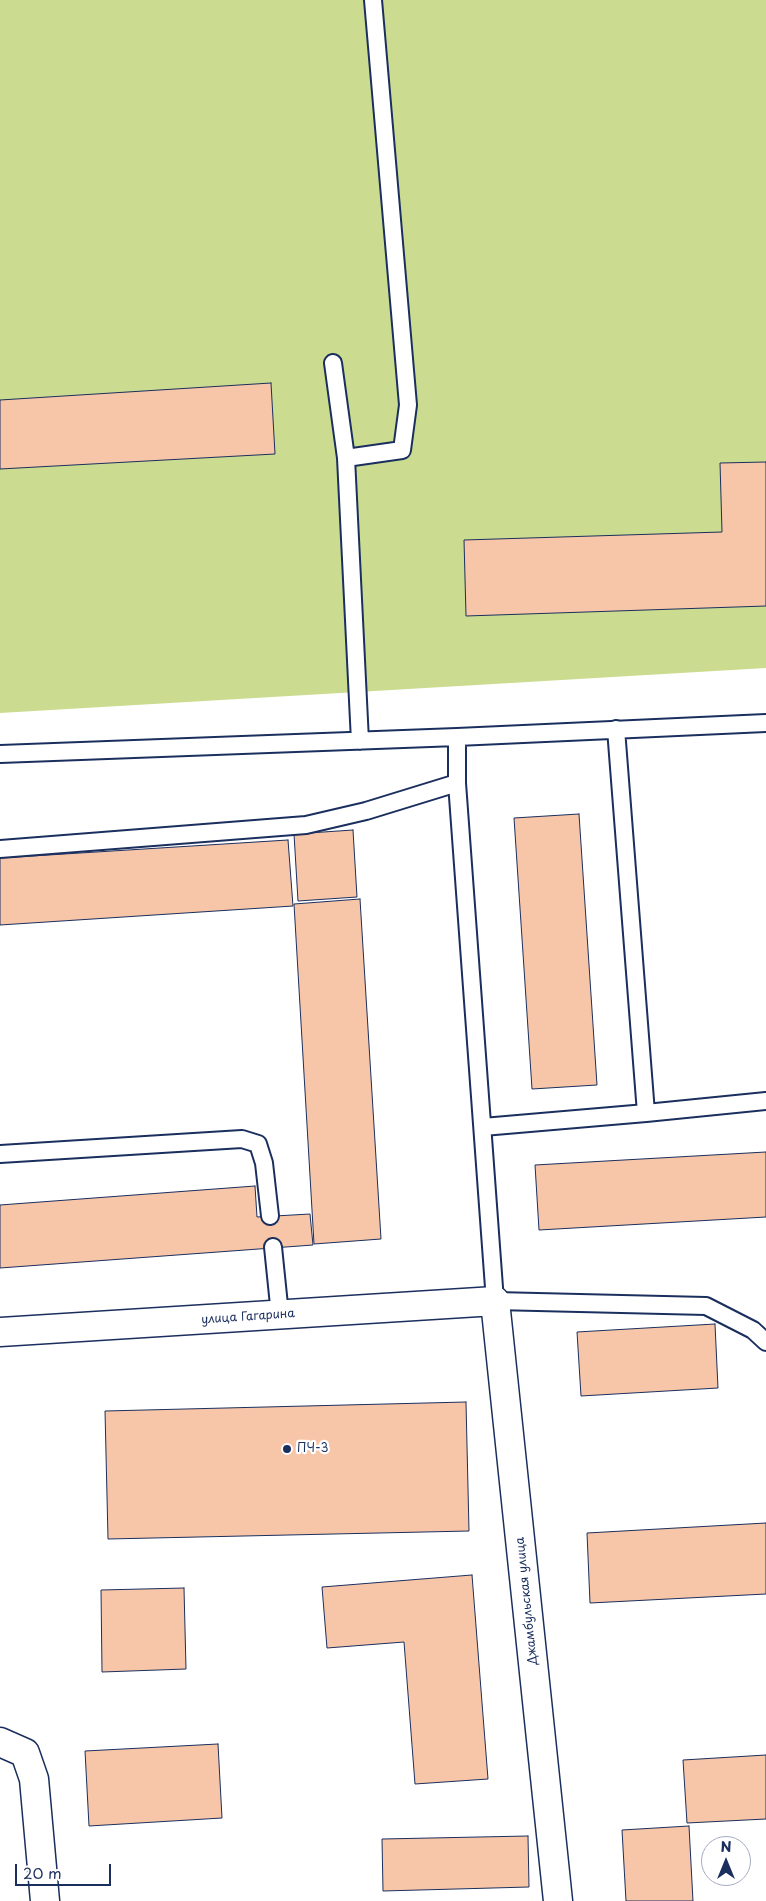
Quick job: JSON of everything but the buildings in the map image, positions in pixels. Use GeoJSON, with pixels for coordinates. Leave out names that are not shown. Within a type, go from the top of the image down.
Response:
{"type":"FeatureCollection","features":[{"type":"Feature","properties":{"kind":"street","name":"улица Гагарина"},"geometry":{"type":"LineString","coordinates":[[0,1332],[496,1301]]}},
{"type":"Feature","properties":{"kind":"street","name":"Джамбульская улица"},"geometry":{"type":"LineString","coordinates":[[496,1301],[558,1901]]}},
{"type":"Feature","properties":{"kind":"street"},"geometry":{"type":"LineString","coordinates":[[0,1742],[25,1753],[34,1779],[45,1901]]}},
{"type":"Feature","properties":{"kind":"lane"},"geometry":{"type":"LineString","coordinates":[[346,458],[402,450],[408,405],[373,0]]}},
{"type":"Feature","properties":{"kind":"lane"},"geometry":{"type":"LineString","coordinates":[[333,363],[346,458],[360,741]]}},
{"type":"Feature","properties":{"kind":"lane"},"geometry":{"type":"LineString","coordinates":[[0,754],[457,738],[766,723]]}},
{"type":"Feature","properties":{"kind":"lane"},"geometry":{"type":"LineString","coordinates":[[616,729],[646,1113]]}},
{"type":"Feature","properties":{"kind":"lane"},"geometry":{"type":"LineString","coordinates":[[457,738],[458,783],[496,1301],[706,1306],[760,1325],[766,1342]]}},
{"type":"Feature","properties":{"kind":"lane"},"geometry":{"type":"LineString","coordinates":[[0,849],[306,824],[366,811],[458,783]]}},
{"type":"Feature","properties":{"kind":"lane"},"geometry":{"type":"LineString","coordinates":[[483,1126],[766,1101]]}},
{"type":"Feature","properties":{"kind":"lane"},"geometry":{"type":"LineString","coordinates":[[0,1154],[242,1139],[258,1144],[264,1163],[270,1216]]}},
{"type":"Feature","properties":{"kind":"lane"},"geometry":{"type":"LineString","coordinates":[[273,1247],[280,1315]]}},
{"type":"Feature","properties":{"kind":"green space"},"geometry":{"type":"Polygon","coordinates":[[[0,0],[766,0],[766,668],[0,713],[0,0]]]}},
{"type":"Feature","properties":{"kind":"place","name":"ПЧ-3"},"geometry":{"type":"Point","coordinates":[287,1449]}}]}
